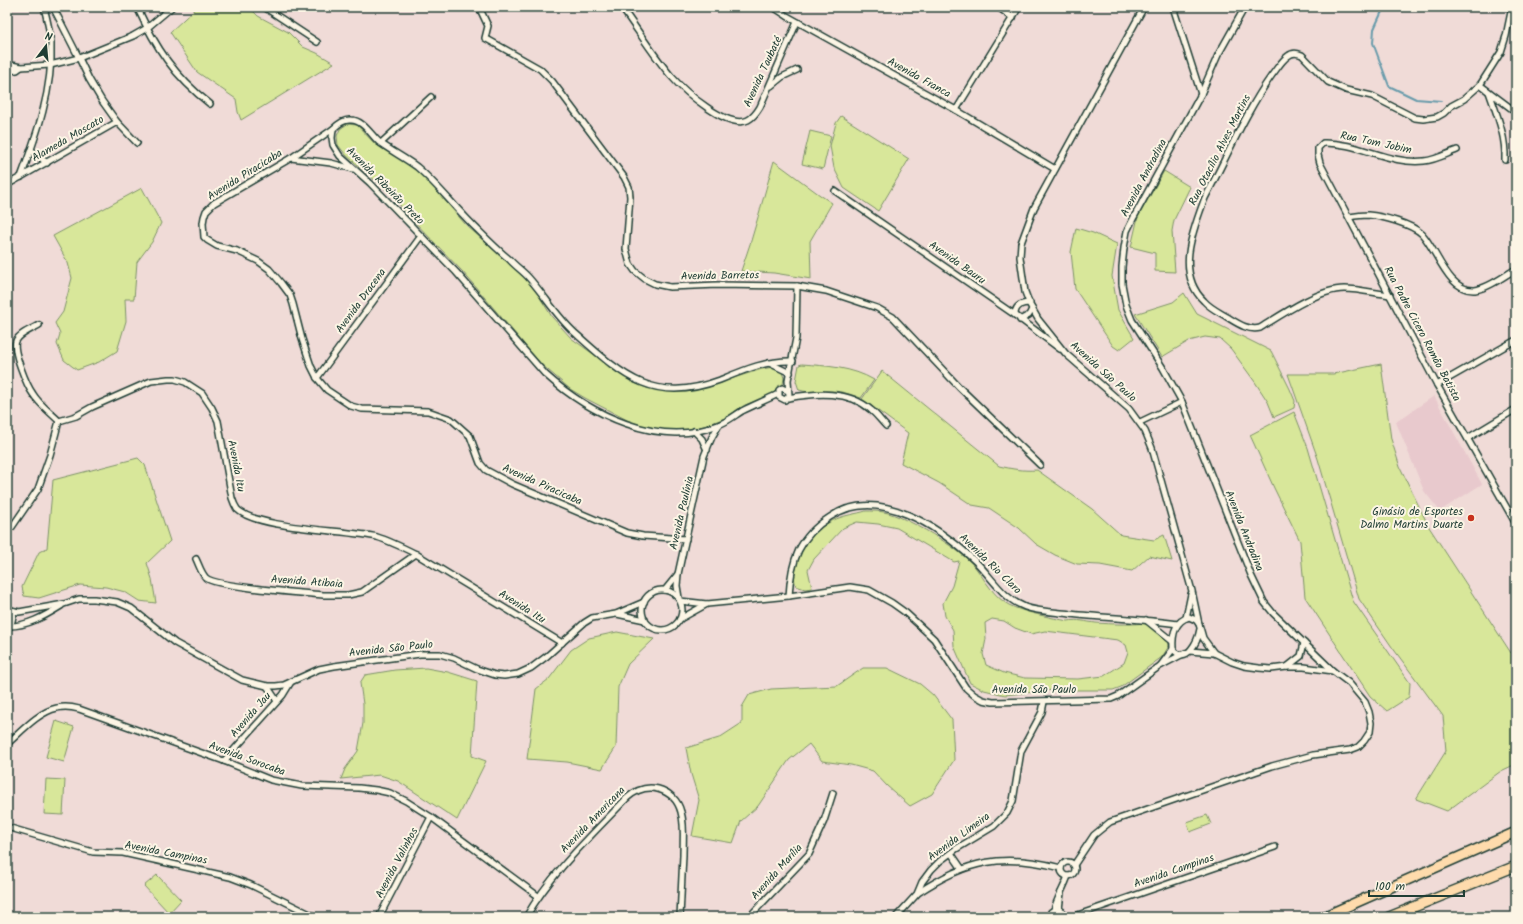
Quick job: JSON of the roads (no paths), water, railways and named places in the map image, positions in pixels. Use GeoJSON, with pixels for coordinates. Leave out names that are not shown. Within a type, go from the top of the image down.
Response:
{"type":"FeatureCollection","features":[{"type":"Feature","properties":{"kind":"highway"},"geometry":{"type":"LineString","coordinates":[[1323,917],[1516,832]]}},
{"type":"Feature","properties":{"kind":"highway"},"geometry":{"type":"LineString","coordinates":[[1389,917],[1516,866]]}},
{"type":"Feature","properties":{"kind":"street"},"geometry":{"type":"LineString","coordinates":[[21,177],[47,99],[51,43],[44,7]]}},
{"type":"Feature","properties":{"kind":"street","name":"Alameda Moscato"},"geometry":{"type":"LineString","coordinates":[[53,7],[80,58],[89,79],[102,101],[117,122],[137,144]]}},
{"type":"Feature","properties":{"kind":"street"},"geometry":{"type":"LineString","coordinates":[[137,7],[164,57],[178,76],[192,90],[210,104]]}},
{"type":"Feature","properties":{"kind":"street"},"geometry":{"type":"LineString","coordinates":[[7,64],[21,67],[50,65],[80,58],[133,36],[147,28],[172,7]]}},
{"type":"Feature","properties":{"kind":"street"},"geometry":{"type":"LineString","coordinates":[[264,7],[317,42]]}},
{"type":"Feature","properties":{"kind":"street","name":"Avenida Barretos"},"geometry":{"type":"LineString","coordinates":[[479,7],[488,26],[485,38],[540,69],[552,81],[624,177],[629,187],[630,197],[626,249],[630,264],[639,275],[655,284],[670,286],[797,286],[836,294],[877,308],[893,317],[960,387],[1040,465]]}},
{"type":"Feature","properties":{"kind":"street","name":"Avenida Taubaté"},"geometry":{"type":"LineString","coordinates":[[621,7],[672,77],[693,97],[715,113],[739,122],[747,121],[754,116],[760,107],[797,22]]}},
{"type":"Feature","properties":{"kind":"street","name":"Avenida Franca"},"geometry":{"type":"LineString","coordinates":[[773,7],[797,22],[956,110],[1055,169]]}},
{"type":"Feature","properties":{"kind":"street"},"geometry":{"type":"LineString","coordinates":[[998,7],[1013,18]]}},
{"type":"Feature","properties":{"kind":"street"},"geometry":{"type":"LineString","coordinates":[[956,110],[1019,7]]}},
{"type":"Feature","properties":{"kind":"street","name":"Avenida São Paulo"},"geometry":{"type":"LineString","coordinates":[[1144,7],[1030,216],[1021,243],[1020,258],[1025,292],[1038,319],[1066,354],[1129,409],[1146,431],[1192,591],[1200,627]]}},
{"type":"Feature","properties":{"kind":"street"},"geometry":{"type":"LineString","coordinates":[[1173,7],[1201,94]]}},
{"type":"Feature","properties":{"kind":"street","name":"Avenida Andradina"},"geometry":{"type":"LineString","coordinates":[[1074,865],[1094,835],[1110,822],[1135,812],[1272,766],[1313,755],[1350,750],[1358,747],[1370,732],[1372,723],[1365,702],[1349,683],[1333,671],[1273,613],[1264,602],[1251,575],[1182,402],[1163,368],[1132,320],[1126,305],[1122,284],[1124,248],[1128,231],[1134,217],[1201,94],[1218,55],[1245,7]]}},
{"type":"Feature","properties":{"kind":"street","name":"Rua Otacílio Alves Martins"},"geometry":{"type":"LineString","coordinates":[[1390,295],[1342,289],[1318,296],[1286,312],[1260,328],[1251,329],[1235,322],[1205,303],[1197,294],[1188,273],[1190,245],[1205,198],[1244,123],[1268,81],[1283,60],[1292,54],[1297,53],[1302,55],[1328,82],[1334,86],[1372,96],[1415,118],[1423,119],[1437,117],[1480,85],[1501,52],[1512,7]]}},
{"type":"Feature","properties":{"kind":"street"},"geometry":{"type":"LineString","coordinates":[[7,71],[17,70],[21,67]]}},
{"type":"Feature","properties":{"kind":"street"},"geometry":{"type":"LineString","coordinates":[[770,87],[782,77],[797,70]]}},
{"type":"Feature","properties":{"kind":"street"},"geometry":{"type":"LineString","coordinates":[[1480,85],[1516,112]]}},
{"type":"Feature","properties":{"kind":"street"},"geometry":{"type":"LineString","coordinates":[[1489,92],[1501,125],[1505,160]]}},
{"type":"Feature","properties":{"kind":"street"},"geometry":{"type":"LineString","coordinates":[[381,143],[431,97]]}},
{"type":"Feature","properties":{"kind":"street"},"geometry":{"type":"LineString","coordinates":[[333,129],[343,122],[351,120],[357,121],[381,143],[420,170],[478,230],[529,278],[561,320],[606,359],[636,381],[668,390],[685,388],[708,384],[768,362],[793,361]]}},
{"type":"Feature","properties":{"kind":"street","name":"Alameda Moscato"},"geometry":{"type":"LineString","coordinates":[[7,184],[47,163],[117,122]]}},
{"type":"Feature","properties":{"kind":"street","name":"Avenida Piracicaba"},"geometry":{"type":"LineString","coordinates":[[333,129],[291,158],[214,203],[206,211],[204,216],[203,232],[207,240],[211,243],[237,251],[258,261],[269,269],[281,283],[290,295],[311,366],[317,378],[327,390],[351,406],[373,410],[428,412],[451,418],[470,436],[480,463],[486,470],[512,484],[627,533],[643,536],[686,539]]}},
{"type":"Feature","properties":{"kind":"street","name":"Avenida Ribeirão Preto"},"geometry":{"type":"LineString","coordinates":[[333,129],[332,138],[340,156],[370,183],[456,272],[545,374],[557,385],[577,398],[603,413],[637,428],[653,432],[672,434],[719,425],[778,394]]}},
{"type":"Feature","properties":{"kind":"street","name":"Rua Tom Jobim"},"geometry":{"type":"LineString","coordinates":[[1318,150],[1320,145],[1323,143],[1331,143],[1412,162],[1425,161],[1441,157],[1457,150]]}},
{"type":"Feature","properties":{"kind":"street"},"geometry":{"type":"LineString","coordinates":[[31,150],[47,163]]}},
{"type":"Feature","properties":{"kind":"street","name":"Rua Padre Cicero Romão Batista"},"geometry":{"type":"LineString","coordinates":[[1318,150],[1320,163],[1437,385],[1516,522]]}},
{"type":"Feature","properties":{"kind":"street","name":"Avenida Piracicaba"},"geometry":{"type":"LineString","coordinates":[[291,158],[331,163],[355,170]]}},
{"type":"Feature","properties":{"kind":"street","name":"Avenida Bauru"},"geometry":{"type":"LineString","coordinates":[[835,191],[1015,315],[1066,354]]}},
{"type":"Feature","properties":{"kind":"street"},"geometry":{"type":"LineString","coordinates":[[1349,217],[1369,215],[1412,227],[1421,233],[1429,242],[1450,278],[1456,284],[1465,288],[1474,290],[1483,288],[1516,269]]}},
{"type":"Feature","properties":{"kind":"street","name":"Avenida Dracena"},"geometry":{"type":"LineString","coordinates":[[317,378],[421,236]]}},
{"type":"Feature","properties":{"kind":"street"},"geometry":{"type":"LineString","coordinates":[[797,286],[796,338],[793,361],[788,380],[779,390],[778,394],[781,399],[802,396],[846,396],[871,410],[886,426]]}},
{"type":"Feature","properties":{"kind":"street"},"geometry":{"type":"LineString","coordinates":[[1015,315],[1016,308],[1018,306],[1025,303],[1030,303]]}},
{"type":"Feature","properties":{"kind":"street"},"geometry":{"type":"LineString","coordinates":[[1020,320],[1029,315],[1032,309]]}},
{"type":"Feature","properties":{"kind":"street"},"geometry":{"type":"LineString","coordinates":[[12,527],[38,489],[50,455],[59,421],[33,395],[19,364],[15,348],[17,339],[38,325]]}},
{"type":"Feature","properties":{"kind":"street"},"geometry":{"type":"LineString","coordinates":[[1437,385],[1516,340]]}},
{"type":"Feature","properties":{"kind":"street"},"geometry":{"type":"LineString","coordinates":[[768,362],[790,373]]}},
{"type":"Feature","properties":{"kind":"street","name":"Avenida Itu"},"geometry":{"type":"LineString","coordinates":[[59,421],[76,416],[92,407],[151,381],[175,379],[185,382],[202,393],[212,408],[218,421],[232,498],[240,511],[254,518],[269,522],[378,538],[416,554],[562,643]]}},
{"type":"Feature","properties":{"kind":"street"},"geometry":{"type":"LineString","coordinates":[[788,380],[788,398]]}},
{"type":"Feature","properties":{"kind":"street"},"geometry":{"type":"LineString","coordinates":[[782,388],[802,396]]}},
{"type":"Feature","properties":{"kind":"street","name":"Avenida Ribeirão Preto"},"geometry":{"type":"LineString","coordinates":[[762,402],[781,399]]}},
{"type":"Feature","properties":{"kind":"street"},"geometry":{"type":"LineString","coordinates":[[1140,422],[1182,402]]}},
{"type":"Feature","properties":{"kind":"street"},"geometry":{"type":"LineString","coordinates":[[1468,438],[1516,409]]}},
{"type":"Feature","properties":{"kind":"street","name":"Avenida Paulínia"},"geometry":{"type":"LineString","coordinates":[[679,599],[677,586],[678,574],[704,456],[719,425]]}},
{"type":"Feature","properties":{"kind":"street","name":"Avenida Paulínia"},"geometry":{"type":"LineString","coordinates":[[694,431],[702,439],[707,449],[704,456]]}},
{"type":"Feature","properties":{"kind":"street","name":"Avenida Rio Claro"},"geometry":{"type":"LineString","coordinates":[[789,596],[790,576],[793,562],[800,547],[818,524],[833,515],[850,508],[880,506],[898,510],[916,518],[950,540],[975,561],[1014,602],[1025,607],[1042,611],[1087,616],[1143,619],[1178,624]]}},
{"type":"Feature","properties":{"kind":"street","name":"Avenida Atibaia"},"geometry":{"type":"LineString","coordinates":[[196,559],[202,572],[211,581],[231,585],[338,596],[362,592],[416,554]]}},
{"type":"Feature","properties":{"kind":"street","name":"Avenida Paulínia"},"geometry":{"type":"LineString","coordinates":[[666,590],[678,574]]}},
{"type":"Feature","properties":{"kind":"street","name":"Avenida São Paulo"},"geometry":{"type":"LineString","coordinates":[[679,599],[707,604],[789,596],[850,587],[869,590],[906,613],[934,639],[966,688],[983,700],[993,702],[1044,702],[1111,699],[1118,696],[1160,666],[1188,652]]}},
{"type":"Feature","properties":{"kind":"street"},"geometry":{"type":"LineString","coordinates":[[666,590],[675,594],[679,599],[682,610],[677,624],[666,629],[654,628],[645,620],[643,614],[644,602],[647,596],[652,592],[666,590]]}},
{"type":"Feature","properties":{"kind":"street","name":"Avenida São Paulo"},"geometry":{"type":"LineString","coordinates":[[1186,618],[1192,591]]}},
{"type":"Feature","properties":{"kind":"street","name":"Avenida São Paulo"},"geometry":{"type":"LineString","coordinates":[[7,609],[19,612],[64,604],[79,599],[94,598],[116,602],[131,608],[175,643],[242,680],[267,686],[284,685],[319,669],[420,654],[440,654],[454,658],[481,671],[496,675],[504,676],[518,674],[531,668],[547,656],[588,620],[604,615],[616,614],[645,620]]}},
{"type":"Feature","properties":{"kind":"street","name":"Avenida São Paulo"},"geometry":{"type":"LineString","coordinates":[[616,614],[644,602]]}},
{"type":"Feature","properties":{"kind":"street","name":"Avenida São Paulo"},"geometry":{"type":"LineString","coordinates":[[8,627],[27,623],[64,604]]}},
{"type":"Feature","properties":{"kind":"street","name":"Avenida São Paulo"},"geometry":{"type":"LineString","coordinates":[[680,619],[707,604]]}},
{"type":"Feature","properties":{"kind":"street"},"geometry":{"type":"LineString","coordinates":[[8,627],[12,621],[14,611]]}},
{"type":"Feature","properties":{"kind":"street"},"geometry":{"type":"LineString","coordinates":[[1214,653],[1203,638],[1196,620],[1190,617],[1178,624],[1172,641],[1172,649],[1176,653],[1214,653],[1244,666],[1271,669],[1287,667],[1333,671]]}},
{"type":"Feature","properties":{"kind":"street"},"geometry":{"type":"LineString","coordinates":[[1143,619],[1153,624],[1172,641]]}},
{"type":"Feature","properties":{"kind":"street"},"geometry":{"type":"LineString","coordinates":[[1188,652],[1197,641],[1200,627]]}},
{"type":"Feature","properties":{"kind":"street"},"geometry":{"type":"LineString","coordinates":[[1287,667],[1301,656],[1304,643]]}},
{"type":"Feature","properties":{"kind":"street","name":"Avenida São Paulo"},"geometry":{"type":"LineString","coordinates":[[1160,666],[1172,649]]}},
{"type":"Feature","properties":{"kind":"street","name":"Avenida Jau"},"geometry":{"type":"LineString","coordinates":[[224,761],[277,701],[291,682]]}},
{"type":"Feature","properties":{"kind":"street"},"geometry":{"type":"LineString","coordinates":[[267,686],[277,701]]}},
{"type":"Feature","properties":{"kind":"street","name":"Avenida Limeira"},"geometry":{"type":"LineString","coordinates":[[896,917],[917,894],[922,882],[931,870],[951,853],[994,826],[1007,813],[1013,801],[1021,750],[1042,712],[1044,702]]}},
{"type":"Feature","properties":{"kind":"street","name":"Avenida Sorocaba"},"geometry":{"type":"LineString","coordinates":[[7,744],[47,712],[57,708],[68,707],[79,709],[224,761],[271,780],[302,786],[370,789],[390,793],[431,817],[538,896]]}},
{"type":"Feature","properties":{"kind":"street","name":"Avenida Americana"},"geometry":{"type":"LineString","coordinates":[[526,917],[538,896],[563,865],[627,798],[636,791],[644,788],[664,790],[672,796],[681,811],[683,840],[680,917]]}},
{"type":"Feature","properties":{"kind":"street","name":"Avenida Marília"},"geometry":{"type":"LineString","coordinates":[[749,917],[809,854],[824,821],[833,793]]}},
{"type":"Feature","properties":{"kind":"street","name":"Avenida Valinhos"},"geometry":{"type":"LineString","coordinates":[[379,917],[431,817]]}},
{"type":"Feature","properties":{"kind":"street","name":"Avenida Campinas"},"geometry":{"type":"LineString","coordinates":[[7,827],[93,852],[123,853],[230,877],[252,885],[316,917]]}},
{"type":"Feature","properties":{"kind":"street","name":"Avenida Campinas"},"geometry":{"type":"LineString","coordinates":[[1072,917],[1275,847]]}},
{"type":"Feature","properties":{"kind":"street"},"geometry":{"type":"LineString","coordinates":[[951,853],[962,869]]}},
{"type":"Feature","properties":{"kind":"street"},"geometry":{"type":"LineString","coordinates":[[917,894],[949,874],[974,864],[1016,860],[1037,862],[1061,868]]}},
{"type":"Feature","properties":{"kind":"street"},"geometry":{"type":"LineString","coordinates":[[1064,916],[1052,914],[1056,901],[1062,892],[1068,876],[1074,872],[1074,865],[1068,862],[1062,864],[1061,868],[1062,874],[1068,876]]}},
{"type":"Feature","properties":{"kind":"street","name":"Avenida Campinas"},"geometry":{"type":"LineString","coordinates":[[1064,916],[1080,914]]}},
{"type":"Feature","properties":{"kind":"waterway"},"geometry":{"type":"LineString","coordinates":[[1384,7],[1374,29],[1373,43],[1389,86],[1416,99],[1441,101]]}},
{"type":"Feature","properties":{"kind":"place","name":"Ginásio de Esportes Dalmo Martins Duarte"},"geometry":{"type":"Point","coordinates":[1471,518]}}]}
